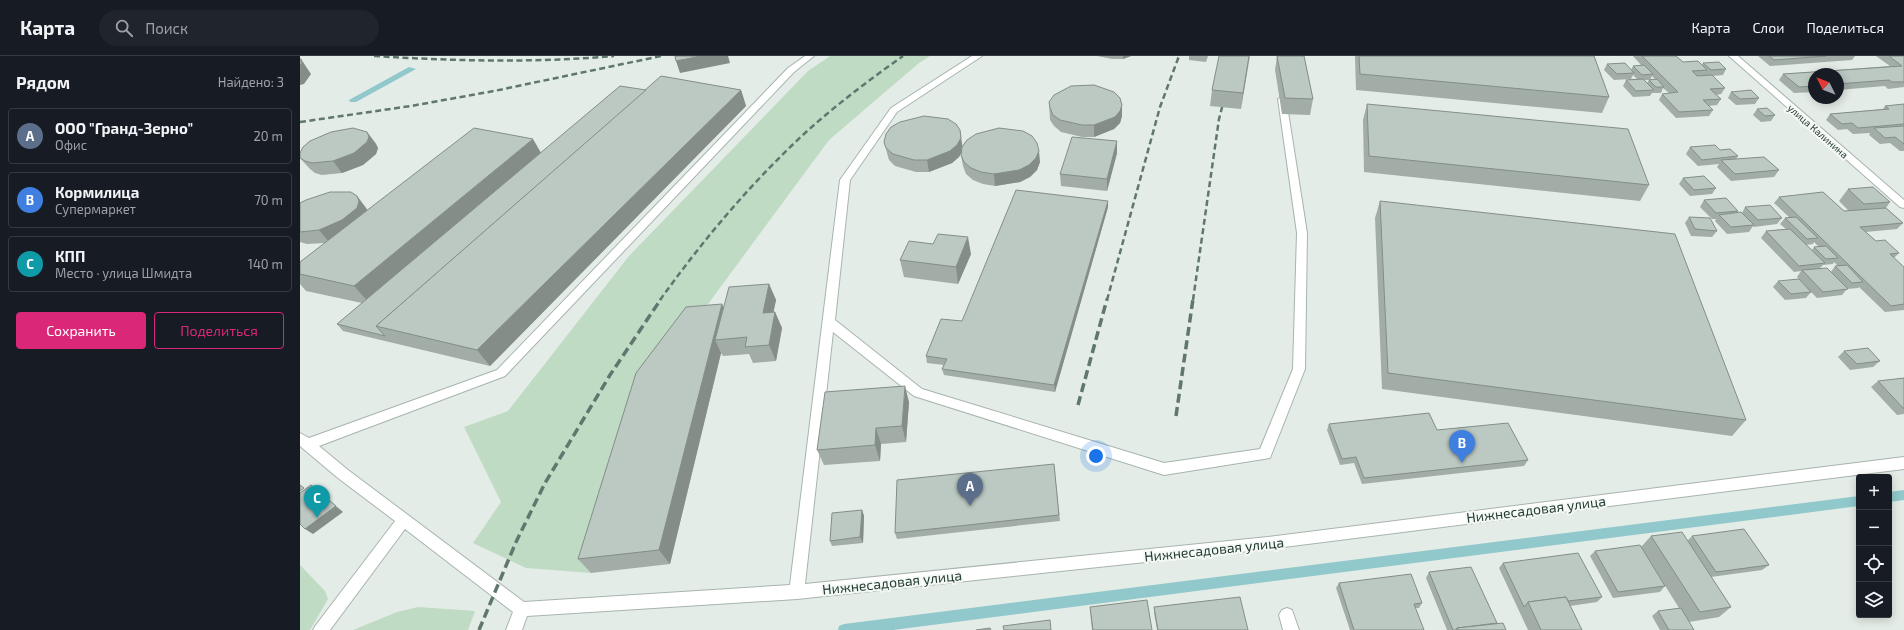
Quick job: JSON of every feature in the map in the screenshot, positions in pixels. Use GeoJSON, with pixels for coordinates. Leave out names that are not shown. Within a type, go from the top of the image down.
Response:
{"type":"FeatureCollection","features":[{"type":"Feature","properties":{"kind":"street"},"geometry":{"type":"LineString","coordinates":[[304,441],[501,373],[791,70],[810,56]]}},
{"type":"Feature","properties":{"kind":"street"},"geometry":{"type":"LineString","coordinates":[[796,592],[845,180],[894,110],[978,56]]}},
{"type":"Feature","properties":{"kind":"street","name":"улица Калинина"},"geometry":{"type":"LineString","coordinates":[[1733,56],[1904,205]]}},
{"type":"Feature","properties":{"kind":"street"},"geometry":{"type":"LineString","coordinates":[[829,322],[918,393],[1164,469],[1265,454],[1299,369],[1302,233],[1281,87]]}},
{"type":"Feature","properties":{"kind":"street"},"geometry":{"type":"LineString","coordinates":[[304,441],[343,474],[522,609],[514,630]]}},
{"type":"Feature","properties":{"kind":"street","name":"Нижнесадовая улица"},"geometry":{"type":"LineString","coordinates":[[522,609],[796,592],[1268,543],[1904,463]]}},
{"type":"Feature","properties":{"kind":"street"},"geometry":{"type":"LineString","coordinates":[[320,630],[404,520]]}},
{"type":"Feature","properties":{"kind":"street"},"geometry":{"type":"LineString","coordinates":[[1287,615],[1291,630]]}},
{"type":"Feature","properties":{"kind":"green space"},"geometry":{"type":"Polygon","coordinates":[[[830,56],[930,56],[919,63],[829,140],[694,323],[591,573],[526,568],[473,543],[501,502],[464,427],[508,411],[629,256],[808,71],[830,56]]]}},
{"type":"Feature","properties":{"kind":"green space"},"geometry":{"type":"Polygon","coordinates":[[[300,565],[325,591],[328,599],[310,630],[300,630],[300,565]]]}},
{"type":"Feature","properties":{"kind":"green space"},"geometry":{"type":"Polygon","coordinates":[[[418,607],[475,611],[468,630],[353,630],[397,612],[418,607]]]}},
{"type":"Feature","properties":{"kind":"building"},"geometry":{"type":"Polygon","coordinates":[[[675,56],[701,56],[676,61],[675,56]]]}},
{"type":"Feature","properties":{"kind":"building"},"geometry":{"type":"Polygon","coordinates":[[[1219,56],[1249,56],[1243,93],[1212,90],[1219,56]]]}},
{"type":"Feature","properties":{"kind":"building"},"geometry":{"type":"Polygon","coordinates":[[[1277,56],[1304,56],[1313,99],[1285,98],[1277,56]]]}},
{"type":"Feature","properties":{"kind":"building"},"geometry":{"type":"Polygon","coordinates":[[[1359,56],[1594,56],[1609,97],[1360,74],[1359,56]]]}},
{"type":"Feature","properties":{"kind":"building"},"geometry":{"type":"Polygon","coordinates":[[[1642,56],[1676,56],[1683,62],[1698,61],[1707,70],[1692,71],[1697,76],[1712,75],[1725,88],[1710,89],[1721,99],[1703,100],[1713,110],[1679,112],[1662,94],[1678,92],[1642,56]]]}},
{"type":"Feature","properties":{"kind":"building"},"geometry":{"type":"Polygon","coordinates":[[[1769,56],[1826,56],[1774,60],[1769,56]]]}},
{"type":"Feature","properties":{"kind":"building"},"geometry":{"type":"Polygon","coordinates":[[[1889,56],[1904,56],[1904,82],[1892,82],[1889,80],[1844,84],[1844,70],[1902,66],[1889,56]]]}},
{"type":"Feature","properties":{"kind":"building"},"geometry":{"type":"Polygon","coordinates":[[[1719,62],[1726,69],[1711,70],[1703,63],[1719,62]]]}},
{"type":"Feature","properties":{"kind":"building"},"geometry":{"type":"Polygon","coordinates":[[[1625,63],[1634,73],[1617,74],[1607,64],[1625,63]]]}},
{"type":"Feature","properties":{"kind":"building"},"geometry":{"type":"Polygon","coordinates":[[[1644,65],[1653,74],[1642,75],[1633,66],[1644,65]]]}},
{"type":"Feature","properties":{"kind":"building"},"geometry":{"type":"Polygon","coordinates":[[[1808,72],[1808,86],[1799,87],[1783,74],[1808,72]]]}},
{"type":"Feature","properties":{"kind":"building"},"geometry":{"type":"Polygon","coordinates":[[[661,76],[741,90],[477,350],[376,326],[661,76]]]}},
{"type":"Feature","properties":{"kind":"building"},"geometry":{"type":"Polygon","coordinates":[[[1643,79],[1654,90],[1636,91],[1626,80],[1643,79]]]}},
{"type":"Feature","properties":{"kind":"building"},"geometry":{"type":"Polygon","coordinates":[[[1657,79],[1664,87],[1656,87],[1649,80],[1657,79]]]}},
{"type":"Feature","properties":{"kind":"building"},"geometry":{"type":"Polygon","coordinates":[[[1094,85],[1114,92],[1120,98],[1122,105],[1120,111],[1115,117],[1094,125],[1082,125],[1060,120],[1053,115],[1049,102],[1054,95],[1071,86],[1094,85]]]}},
{"type":"Feature","properties":{"kind":"building"},"geometry":{"type":"Polygon","coordinates":[[[620,86],[646,90],[376,326],[385,336],[337,324],[620,86]]]}},
{"type":"Feature","properties":{"kind":"building"},"geometry":{"type":"Polygon","coordinates":[[[1751,90],[1759,98],[1740,99],[1731,92],[1751,90]]]}},
{"type":"Feature","properties":{"kind":"building"},"geometry":{"type":"Polygon","coordinates":[[[1367,104],[1628,129],[1649,185],[1369,156],[1367,104]]]}},
{"type":"Feature","properties":{"kind":"building"},"geometry":{"type":"Polygon","coordinates":[[[1904,104],[1904,124],[1858,128],[1852,123],[1842,124],[1830,114],[1889,109],[1885,106],[1904,104]]]}},
{"type":"Feature","properties":{"kind":"building"},"geometry":{"type":"Polygon","coordinates":[[[1767,108],[1775,115],[1765,116],[1757,109],[1767,108]]]}},
{"type":"Feature","properties":{"kind":"building"},"geometry":{"type":"Polygon","coordinates":[[[924,116],[948,119],[956,124],[960,130],[961,138],[957,145],[950,151],[927,160],[914,160],[893,154],[886,148],[884,142],[886,134],[891,127],[900,122],[924,116]]]}},
{"type":"Feature","properties":{"kind":"building"},"geometry":{"type":"Polygon","coordinates":[[[1904,126],[1904,144],[1895,137],[1885,138],[1874,128],[1904,126]]]}},
{"type":"Feature","properties":{"kind":"building"},"geometry":{"type":"Polygon","coordinates":[[[353,128],[367,132],[369,137],[367,142],[354,153],[333,161],[312,163],[300,158],[300,153],[303,147],[310,141],[331,132],[353,128]]]}},
{"type":"Feature","properties":{"kind":"building"},"geometry":{"type":"Polygon","coordinates":[[[474,128],[533,139],[354,286],[300,274],[300,262],[474,128]]]}},
{"type":"Feature","properties":{"kind":"building"},"geometry":{"type":"Polygon","coordinates":[[[999,128],[1023,131],[1032,136],[1037,143],[1039,151],[1036,158],[1029,165],[1019,170],[994,174],[981,172],[971,168],[964,162],[961,155],[962,147],[967,140],[976,134],[999,128]]]}},
{"type":"Feature","properties":{"kind":"building"},"geometry":{"type":"Polygon","coordinates":[[[1072,137],[1117,141],[1107,179],[1060,174],[1072,137]]]}},
{"type":"Feature","properties":{"kind":"building"},"geometry":{"type":"Polygon","coordinates":[[[1715,145],[1720,150],[1730,149],[1738,156],[1702,160],[1690,147],[1715,145]]]}},
{"type":"Feature","properties":{"kind":"building"},"geometry":{"type":"Polygon","coordinates":[[[1764,157],[1779,170],[1735,174],[1721,160],[1764,157]]]}},
{"type":"Feature","properties":{"kind":"building"},"geometry":{"type":"Polygon","coordinates":[[[1704,176],[1716,188],[1694,190],[1683,178],[1704,176]]]}},
{"type":"Feature","properties":{"kind":"building"},"geometry":{"type":"Polygon","coordinates":[[[1873,187],[1890,202],[1864,204],[1848,189],[1873,187]]]}},
{"type":"Feature","properties":{"kind":"building"},"geometry":{"type":"Polygon","coordinates":[[[1016,190],[1108,201],[1054,385],[942,369],[947,359],[926,356],[941,319],[962,321],[1016,190]]]}},
{"type":"Feature","properties":{"kind":"building"},"geometry":{"type":"Polygon","coordinates":[[[330,192],[351,192],[357,196],[359,201],[357,208],[342,220],[319,230],[300,232],[300,203],[330,192]]]}},
{"type":"Feature","properties":{"kind":"building"},"geometry":{"type":"Polygon","coordinates":[[[1823,192],[1844,211],[1886,208],[1903,223],[1860,227],[1876,241],[1885,240],[1899,253],[1890,254],[1904,267],[1904,304],[1891,306],[1779,197],[1823,192]]]}},
{"type":"Feature","properties":{"kind":"building"},"geometry":{"type":"Polygon","coordinates":[[[1726,198],[1738,211],[1716,213],[1704,200],[1726,198]]]}},
{"type":"Feature","properties":{"kind":"building"},"geometry":{"type":"Polygon","coordinates":[[[1380,201],[1675,234],[1746,420],[1388,373],[1380,201]]]}},
{"type":"Feature","properties":{"kind":"building"},"geometry":{"type":"Polygon","coordinates":[[[1770,205],[1782,218],[1758,220],[1745,207],[1770,205]]]}},
{"type":"Feature","properties":{"kind":"building"},"geometry":{"type":"Polygon","coordinates":[[[1741,212],[1754,225],[1731,227],[1719,215],[1741,212]]]}},
{"type":"Feature","properties":{"kind":"building"},"geometry":{"type":"Polygon","coordinates":[[[1689,217],[1710,218],[1717,231],[1695,229],[1689,217]]]}},
{"type":"Feature","properties":{"kind":"building"},"geometry":{"type":"Polygon","coordinates":[[[1796,217],[1818,238],[1807,239],[1785,218],[1796,217]]]}},
{"type":"Feature","properties":{"kind":"building"},"geometry":{"type":"Polygon","coordinates":[[[1790,229],[1825,263],[1799,266],[1766,231],[1790,229]]]}},
{"type":"Feature","properties":{"kind":"building"},"geometry":{"type":"Polygon","coordinates":[[[938,234],[968,237],[956,267],[900,260],[909,241],[933,244],[938,234]]]}},
{"type":"Feature","properties":{"kind":"building"},"geometry":{"type":"Polygon","coordinates":[[[1826,246],[1838,258],[1826,259],[1814,247],[1826,246]]]}},
{"type":"Feature","properties":{"kind":"building"},"geometry":{"type":"Polygon","coordinates":[[[1847,265],[1863,282],[1852,283],[1835,266],[1847,265]]]}},
{"type":"Feature","properties":{"kind":"building"},"geometry":{"type":"Polygon","coordinates":[[[1827,268],[1848,289],[1823,292],[1802,270],[1827,268]]]}},
{"type":"Feature","properties":{"kind":"building"},"geometry":{"type":"Polygon","coordinates":[[[1799,279],[1811,292],[1791,294],[1778,281],[1799,279]]]}},
{"type":"Feature","properties":{"kind":"building"},"geometry":{"type":"Polygon","coordinates":[[[769,284],[763,313],[775,312],[769,345],[745,347],[747,337],[715,340],[729,287],[769,284]]]}},
{"type":"Feature","properties":{"kind":"building"},"geometry":{"type":"Polygon","coordinates":[[[722,304],[659,550],[578,559],[636,373],[686,307],[722,304]]]}},
{"type":"Feature","properties":{"kind":"building"},"geometry":{"type":"Polygon","coordinates":[[[1868,348],[1880,361],[1857,364],[1844,351],[1868,348]]]}},
{"type":"Feature","properties":{"kind":"building"},"geometry":{"type":"Polygon","coordinates":[[[1904,378],[1904,409],[1878,381],[1904,378]]]}},
{"type":"Feature","properties":{"kind":"building"},"geometry":{"type":"Polygon","coordinates":[[[905,386],[902,426],[876,428],[875,445],[817,450],[825,392],[905,386]]]}},
{"type":"Feature","properties":{"kind":"building"},"geometry":{"type":"Polygon","coordinates":[[[1429,413],[1437,430],[1508,423],[1528,460],[1364,478],[1356,457],[1342,459],[1329,424],[1429,413]]]}},
{"type":"Feature","properties":{"kind":"building"},"geometry":{"type":"Polygon","coordinates":[[[1054,464],[1059,515],[895,533],[897,480],[1054,464]]]}},
{"type":"Feature","properties":{"kind":"building"},"geometry":{"type":"Polygon","coordinates":[[[300,485],[304,488],[300,491],[300,485]]]}},
{"type":"Feature","properties":{"kind":"building"},"geometry":{"type":"Polygon","coordinates":[[[311,485],[336,506],[305,529],[300,524],[300,493],[311,485]]]}},
{"type":"Feature","properties":{"kind":"building"},"geometry":{"type":"Polygon","coordinates":[[[862,510],[860,537],[830,541],[832,513],[862,510]]]}},
{"type":"Feature","properties":{"kind":"building"},"geometry":{"type":"Polygon","coordinates":[[[1744,529],[1769,565],[1716,572],[1692,536],[1744,529]]]}},
{"type":"Feature","properties":{"kind":"building"},"geometry":{"type":"Polygon","coordinates":[[[1682,532],[1731,607],[1700,612],[1651,536],[1682,532]]]}},
{"type":"Feature","properties":{"kind":"building"},"geometry":{"type":"Polygon","coordinates":[[[1640,545],[1665,586],[1618,592],[1595,551],[1640,545]]]}},
{"type":"Feature","properties":{"kind":"building"},"geometry":{"type":"Polygon","coordinates":[[[1578,553],[1602,597],[1568,601],[1566,597],[1528,602],[1524,607],[1503,563],[1578,553]]]}},
{"type":"Feature","properties":{"kind":"building"},"geometry":{"type":"Polygon","coordinates":[[[1471,567],[1497,623],[1457,628],[1456,630],[1453,630],[1429,572],[1471,567]]]}},
{"type":"Feature","properties":{"kind":"building"},"geometry":{"type":"Polygon","coordinates":[[[1411,574],[1422,603],[1414,604],[1424,630],[1354,630],[1339,583],[1411,574]]]}},
{"type":"Feature","properties":{"kind":"building"},"geometry":{"type":"Polygon","coordinates":[[[1240,597],[1248,630],[1158,630],[1154,607],[1240,597]]]}},
{"type":"Feature","properties":{"kind":"building"},"geometry":{"type":"Polygon","coordinates":[[[1566,597],[1582,630],[1541,630],[1528,602],[1566,597]]]}},
{"type":"Feature","properties":{"kind":"building"},"geometry":{"type":"Polygon","coordinates":[[[1147,600],[1152,630],[1093,630],[1090,607],[1147,600]]]}},
{"type":"Feature","properties":{"kind":"building"},"geometry":{"type":"Polygon","coordinates":[[[1681,608],[1694,630],[1669,630],[1658,611],[1681,608]]]}},
{"type":"Feature","properties":{"kind":"building"},"geometry":{"type":"Polygon","coordinates":[[[1050,620],[1051,630],[1004,630],[1003,626],[1050,620]]]}},
{"type":"Feature","properties":{"kind":"building"},"geometry":{"type":"Polygon","coordinates":[[[1503,623],[1506,630],[1458,630],[1457,628],[1503,623]]]}},
{"type":"Feature","properties":{"kind":"building"},"geometry":{"type":"Polygon","coordinates":[[[990,628],[991,630],[976,630],[990,628]]]}},
{"type":"Feature","properties":{"kind":"waterway"},"geometry":{"type":"LineString","coordinates":[[353,100],[412,69]]}},
{"type":"Feature","properties":{"kind":"waterway"},"geometry":{"type":"LineString","coordinates":[[1892,497],[1904,495]]}},
{"type":"Feature","properties":{"kind":"waterway"},"geometry":{"type":"LineString","coordinates":[[844,630],[1856,501]]}},
{"type":"Feature","properties":{"kind":"railway"},"geometry":{"type":"LineString","coordinates":[[374,56],[494,60],[554,60],[614,56]]}},
{"type":"Feature","properties":{"kind":"railway"},"geometry":{"type":"LineString","coordinates":[[300,122],[411,106],[494,91],[661,56]]}},
{"type":"Feature","properties":{"kind":"railway"},"geometry":{"type":"LineString","coordinates":[[660,300],[728,213],[785,152],[841,103],[903,56]]}},
{"type":"Feature","properties":{"kind":"railway"},"geometry":{"type":"LineString","coordinates":[[1107,300],[1160,107],[1179,56]]}},
{"type":"Feature","properties":{"kind":"railway"},"geometry":{"type":"LineString","coordinates":[[1193,300],[1219,119],[1225,96]]}},
{"type":"Feature","properties":{"kind":"railway"},"geometry":{"type":"LineString","coordinates":[[479,630],[516,542],[545,483],[610,375],[661,299]]}},
{"type":"Feature","properties":{"kind":"railway"},"geometry":{"type":"LineString","coordinates":[[1078,405],[1107,299]]}},
{"type":"Feature","properties":{"kind":"railway"},"geometry":{"type":"LineString","coordinates":[[1176,416],[1193,299]]}},
{"type":"Feature","properties":{"kind":"place","name":"Кормилица"},"geometry":{"type":"Point","coordinates":[1462,463]}},
{"type":"Feature","properties":{"kind":"place","name":"ООО \"Гранд-Зерно\""},"geometry":{"type":"Point","coordinates":[970,506]}},
{"type":"Feature","properties":{"kind":"place","name":"КПП"},"geometry":{"type":"Point","coordinates":[317,518]}}]}
